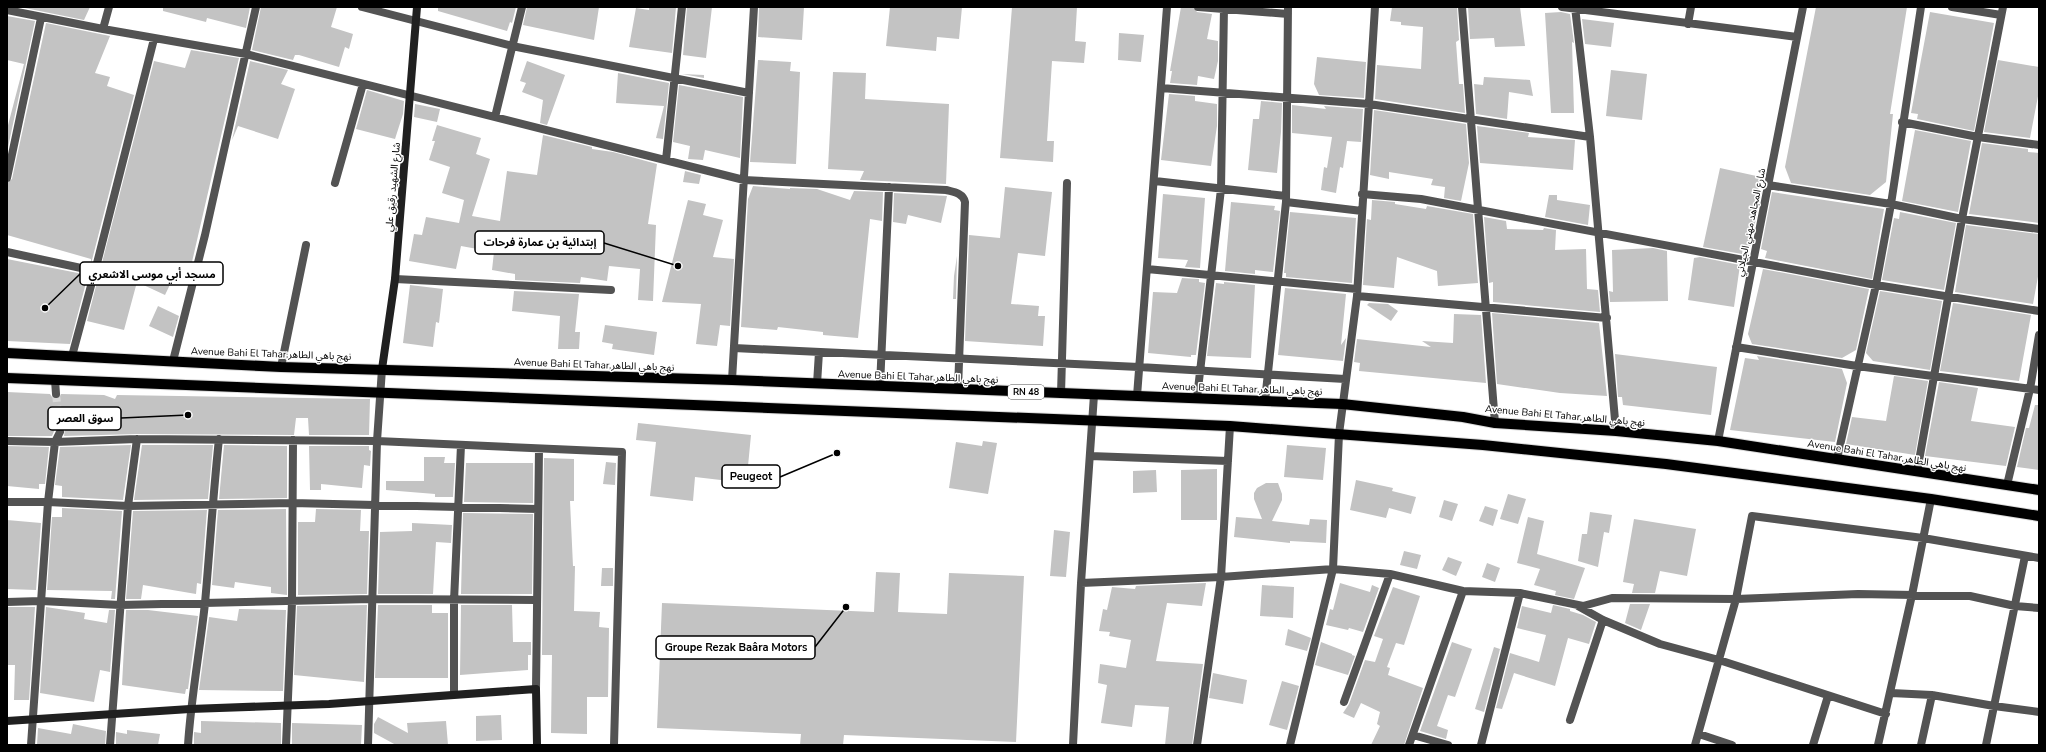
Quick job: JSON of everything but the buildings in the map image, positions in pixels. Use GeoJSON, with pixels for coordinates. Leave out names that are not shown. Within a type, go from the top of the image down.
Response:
{"type":"FeatureCollection","features":[{"type":"Feature","properties":{"kind":"main road","name":"Avenue Bahi El Tahar,نهج باهي الطاهر"},"geometry":{"type":"LineString","coordinates":[[7,353],[281,367],[732,380],[1342,404],[1463,417],[1495,423],[1616,431],[1718,441],[2039,490]]}},
{"type":"Feature","properties":{"kind":"main road"},"geometry":{"type":"LineString","coordinates":[[7,378],[812,408],[1230,426],[1483,445],[1666,464],[1931,499],[2039,516]]}},
{"type":"Feature","properties":{"kind":"street"},"geometry":{"type":"LineString","coordinates":[[103,30],[109,7]]}},
{"type":"Feature","properties":{"kind":"street"},"geometry":{"type":"LineString","coordinates":[[173,361],[205,235],[256,7]]}},
{"type":"Feature","properties":{"kind":"street"},"geometry":{"type":"LineString","coordinates":[[362,7],[512,46],[749,92]]}},
{"type":"Feature","properties":{"kind":"street","name":"شارع الشهيد رقيق علي"},"geometry":{"type":"LineString","coordinates":[[382,369],[395,279],[417,7]]}},
{"type":"Feature","properties":{"kind":"street"},"geometry":{"type":"LineString","coordinates":[[495,117],[522,7]]}},
{"type":"Feature","properties":{"kind":"street"},"geometry":{"type":"LineString","coordinates":[[666,160],[682,7]]}},
{"type":"Feature","properties":{"kind":"street"},"geometry":{"type":"LineString","coordinates":[[732,380],[754,7]]}},
{"type":"Feature","properties":{"kind":"street"},"geometry":{"type":"LineString","coordinates":[[1137,396],[1155,181],[1167,7]]}},
{"type":"Feature","properties":{"kind":"street"},"geometry":{"type":"LineString","coordinates":[[1198,7],[1288,10],[1286,199],[1276,282],[1265,401]]}},
{"type":"Feature","properties":{"kind":"street"},"geometry":{"type":"LineString","coordinates":[[1290,745],[1333,569],[1339,434],[1357,293],[1362,194],[1375,7]]}},
{"type":"Feature","properties":{"kind":"street"},"geometry":{"type":"LineString","coordinates":[[1462,7],[1495,423]]}},
{"type":"Feature","properties":{"kind":"street"},"geometry":{"type":"LineString","coordinates":[[1562,7],[1797,37]]}},
{"type":"Feature","properties":{"kind":"street"},"geometry":{"type":"LineString","coordinates":[[1688,24],[1691,7]]}},
{"type":"Feature","properties":{"kind":"street","name":"شارع المجاهد مهني الجيلاني"},"geometry":{"type":"LineString","coordinates":[[1718,441],[1803,7]]}},
{"type":"Feature","properties":{"kind":"street"},"geometry":{"type":"LineString","coordinates":[[1837,460],[1876,285],[1891,204],[1920,7]]}},
{"type":"Feature","properties":{"kind":"street"},"geometry":{"type":"LineString","coordinates":[[1917,472],[1936,376],[1962,218],[2002,11],[1952,7]]}},
{"type":"Feature","properties":{"kind":"street"},"geometry":{"type":"LineString","coordinates":[[1197,398],[1210,274],[1221,189],[1224,8]]}},
{"type":"Feature","properties":{"kind":"street"},"geometry":{"type":"LineString","coordinates":[[1575,8],[1590,137],[1616,431]]}},
{"type":"Feature","properties":{"kind":"street"},"geometry":{"type":"LineString","coordinates":[[7,10],[103,30],[246,54],[744,180],[946,190],[961,195],[964,198],[958,389]]}},
{"type":"Feature","properties":{"kind":"street"},"geometry":{"type":"LineString","coordinates":[[7,178],[41,18]]}},
{"type":"Feature","properties":{"kind":"street"},"geometry":{"type":"LineString","coordinates":[[72,356],[96,271],[154,39]]}},
{"type":"Feature","properties":{"kind":"street"},"geometry":{"type":"LineString","coordinates":[[335,183],[362,84]]}},
{"type":"Feature","properties":{"kind":"street"},"geometry":{"type":"LineString","coordinates":[[1161,88],[1288,96],[1369,104],[1590,137]]}},
{"type":"Feature","properties":{"kind":"street"},"geometry":{"type":"LineString","coordinates":[[1902,122],[1978,136],[2039,145]]}},
{"type":"Feature","properties":{"kind":"street"},"geometry":{"type":"LineString","coordinates":[[1155,181],[1221,189],[1362,211]]}},
{"type":"Feature","properties":{"kind":"street"},"geometry":{"type":"LineString","coordinates":[[1061,394],[1067,183]]}},
{"type":"Feature","properties":{"kind":"street"},"geometry":{"type":"LineString","coordinates":[[1768,185],[1891,204],[1962,218],[2039,229]]}},
{"type":"Feature","properties":{"kind":"street"},"geometry":{"type":"LineString","coordinates":[[880,386],[889,187]]}},
{"type":"Feature","properties":{"kind":"street"},"geometry":{"type":"LineString","coordinates":[[1362,194],[1421,199],[1479,209],[1876,285],[2039,311]]}},
{"type":"Feature","properties":{"kind":"street"},"geometry":{"type":"LineString","coordinates":[[281,367],[306,245]]}},
{"type":"Feature","properties":{"kind":"street"},"geometry":{"type":"LineString","coordinates":[[7,252],[96,271]]}},
{"type":"Feature","properties":{"kind":"street"},"geometry":{"type":"LineString","coordinates":[[1147,269],[1210,274],[1485,308],[1607,318]]}},
{"type":"Feature","properties":{"kind":"street"},"geometry":{"type":"LineString","coordinates":[[395,279],[611,290]]}},
{"type":"Feature","properties":{"kind":"street"},"geometry":{"type":"LineString","coordinates":[[2007,485],[2035,390],[2039,335]]}},
{"type":"Feature","properties":{"kind":"street"},"geometry":{"type":"LineString","coordinates":[[1736,346],[1857,366],[2035,390]]}},
{"type":"Feature","properties":{"kind":"street"},"geometry":{"type":"LineString","coordinates":[[734,348],[1139,366],[1345,379]]}},
{"type":"Feature","properties":{"kind":"street"},"geometry":{"type":"LineString","coordinates":[[817,384],[819,352]]}},
{"type":"Feature","properties":{"kind":"street"},"geometry":{"type":"LineString","coordinates":[[368,745],[377,441],[382,369]]}},
{"type":"Feature","properties":{"kind":"street"},"geometry":{"type":"LineString","coordinates":[[55,380],[56,394]]}},
{"type":"Feature","properties":{"kind":"street"},"geometry":{"type":"LineString","coordinates":[[1073,745],[1081,583],[1090,456],[1091,420],[1094,395]]}},
{"type":"Feature","properties":{"kind":"street"},"geometry":{"type":"LineString","coordinates":[[1197,745],[1221,577],[1230,426]]}},
{"type":"Feature","properties":{"kind":"street"},"geometry":{"type":"LineString","coordinates":[[31,745],[48,502],[55,442],[60,432]]}},
{"type":"Feature","properties":{"kind":"street"},"geometry":{"type":"LineString","coordinates":[[110,745],[128,506],[137,439]]}},
{"type":"Feature","properties":{"kind":"street"},"geometry":{"type":"LineString","coordinates":[[7,441],[55,442],[137,439],[377,441],[622,452],[614,745]]}},
{"type":"Feature","properties":{"kind":"street"},"geometry":{"type":"LineString","coordinates":[[188,745],[190,709],[205,603],[212,504],[219,439]]}},
{"type":"Feature","properties":{"kind":"street"},"geometry":{"type":"LineString","coordinates":[[286,745],[292,602],[293,440]]}},
{"type":"Feature","properties":{"kind":"street"},"geometry":{"type":"LineString","coordinates":[[454,694],[454,600],[461,445]]}},
{"type":"Feature","properties":{"kind":"street"},"geometry":{"type":"LineString","coordinates":[[537,745],[536,600],[539,449]]}},
{"type":"Feature","properties":{"kind":"street"},"geometry":{"type":"LineString","coordinates":[[1090,456],[1228,461]]}},
{"type":"Feature","properties":{"kind":"street"},"geometry":{"type":"LineString","coordinates":[[1878,745],[1891,693],[1931,499]]}},
{"type":"Feature","properties":{"kind":"street"},"geometry":{"type":"LineString","coordinates":[[7,502],[48,502],[128,506],[292,503],[538,509]]}},
{"type":"Feature","properties":{"kind":"street"},"geometry":{"type":"LineString","coordinates":[[1695,745],[1736,599],[1752,516],[1923,538],[2039,558]]}},
{"type":"Feature","properties":{"kind":"street"},"geometry":{"type":"LineString","coordinates":[[1986,745],[2025,556]]}},
{"type":"Feature","properties":{"kind":"street"},"geometry":{"type":"LineString","coordinates":[[1081,583],[1221,577],[1333,569],[1390,574],[1464,591],[1520,593],[1583,606],[1612,598],[1736,599],[1858,594],[1970,596],[2015,606],[2039,608]]}},
{"type":"Feature","properties":{"kind":"street"},"geometry":{"type":"LineString","coordinates":[[1344,702],[1390,574]]}},
{"type":"Feature","properties":{"kind":"street"},"geometry":{"type":"LineString","coordinates":[[1409,745],[1464,591]]}},
{"type":"Feature","properties":{"kind":"street"},"geometry":{"type":"LineString","coordinates":[[1481,745],[1520,593]]}},
{"type":"Feature","properties":{"kind":"street"},"geometry":{"type":"LineString","coordinates":[[7,602],[120,605],[372,599],[536,600]]}},
{"type":"Feature","properties":{"kind":"street"},"geometry":{"type":"LineString","coordinates":[[1573,603],[1603,620],[1660,644],[1719,660],[1886,714]]}},
{"type":"Feature","properties":{"kind":"street"},"geometry":{"type":"LineString","coordinates":[[1570,720],[1603,620]]}},
{"type":"Feature","properties":{"kind":"street"},"geometry":{"type":"LineString","coordinates":[[7,721],[190,709],[288,706],[536,689]]}},
{"type":"Feature","properties":{"kind":"street"},"geometry":{"type":"LineString","coordinates":[[1891,693],[1932,695],[2039,712]]}},
{"type":"Feature","properties":{"kind":"street"},"geometry":{"type":"LineString","coordinates":[[1921,745],[1932,695]]}},
{"type":"Feature","properties":{"kind":"street"},"geometry":{"type":"LineString","coordinates":[[1813,745],[1828,696]]}},
{"type":"Feature","properties":{"kind":"street"},"geometry":{"type":"LineString","coordinates":[[1699,734],[1732,745]]}},
{"type":"Feature","properties":{"kind":"street"},"geometry":{"type":"LineString","coordinates":[[1413,735],[1448,745]]}},
{"type":"Feature","properties":{"kind":"tunnel"},"geometry":{"type":"LineString","coordinates":[[56,394],[60,432]]}},
{"type":"Feature","properties":{"kind":"place","name":"إبتدائية بن عمارة فرحات"},"geometry":{"type":"Point","coordinates":[678,266]}},
{"type":"Feature","properties":{"kind":"place","name":"مسجد أبي موسى الاشعري"},"geometry":{"type":"Point","coordinates":[45,308]}},
{"type":"Feature","properties":{"kind":"place","name":"سوق العصر"},"geometry":{"type":"Point","coordinates":[188,415]}},
{"type":"Feature","properties":{"kind":"place","name":"Peugeot"},"geometry":{"type":"Point","coordinates":[837,453]}},
{"type":"Feature","properties":{"kind":"place","name":"Groupe Rezak Baâra Motors"},"geometry":{"type":"Point","coordinates":[846,607]}}]}
